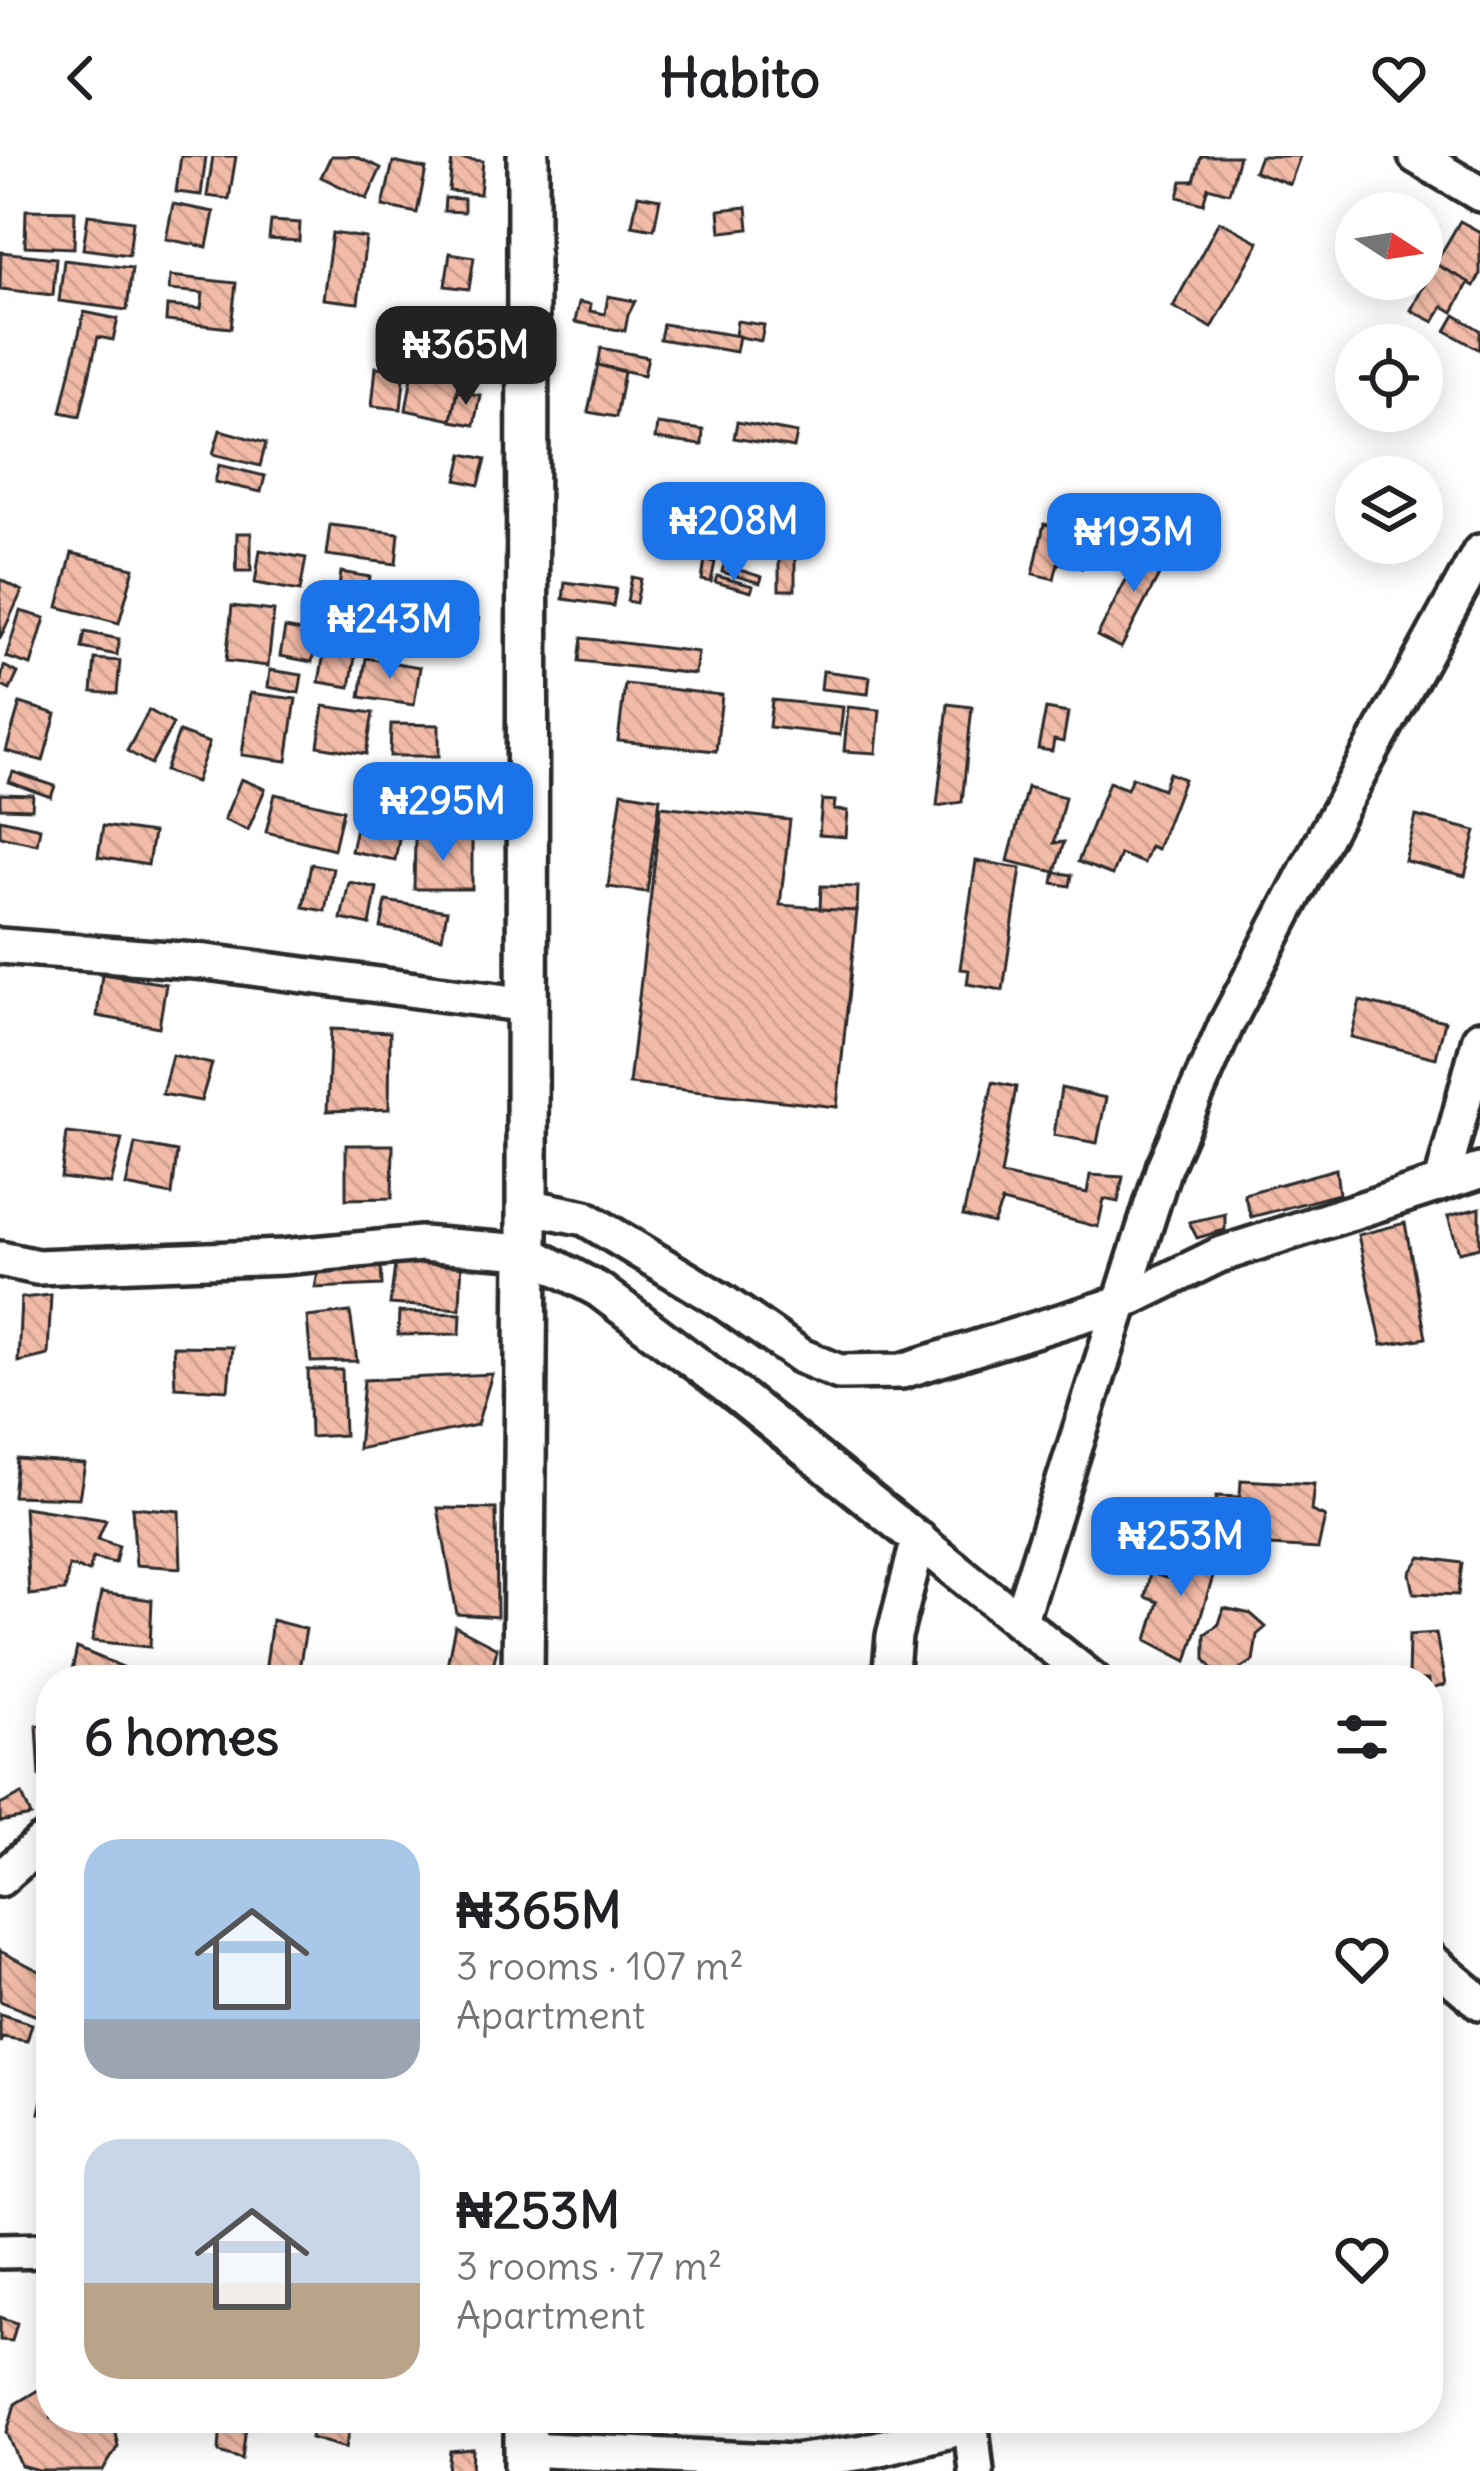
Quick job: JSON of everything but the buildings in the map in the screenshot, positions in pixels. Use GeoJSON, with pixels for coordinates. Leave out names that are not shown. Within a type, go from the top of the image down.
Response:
{"type":"FeatureCollection","features":[{"type":"Feature","properties":{"kind":"main road"},"geometry":{"type":"LineString","coordinates":[[523,1665],[528,156]]}},
{"type":"Feature","properties":{"kind":"street"},"geometry":{"type":"LineString","coordinates":[[1416,156],[1480,194]]}},
{"type":"Feature","properties":{"kind":"street"},"geometry":{"type":"LineString","coordinates":[[1020,1619],[1164,1167],[1226,1025],[1480,552]]}},
{"type":"Feature","properties":{"kind":"street"},"geometry":{"type":"LineString","coordinates":[[0,946],[206,962],[528,1005]]}},
{"type":"Feature","properties":{"kind":"street"},"geometry":{"type":"LineString","coordinates":[[1442,1183],[1480,1038]]}},
{"type":"Feature","properties":{"kind":"street"},"geometry":{"type":"LineString","coordinates":[[527,1206],[586,1218],[722,1301],[801,1356],[839,1372],[902,1371],[1121,1303],[1220,1255],[1480,1171]]}},
{"type":"Feature","properties":{"kind":"street"},"geometry":{"type":"LineString","coordinates":[[0,1259],[37,1267],[282,1257],[421,1244],[527,1252],[599,1290],[1076,1665]]}},
{"type":"Feature","properties":{"kind":"street"},"geometry":{"type":"LineString","coordinates":[[891,1665],[894,1636],[919,1539]]}},
{"type":"Feature","properties":{"kind":"street"},"geometry":{"type":"LineString","coordinates":[[0,1879],[36,1849]]}},
{"type":"Feature","properties":{"kind":"street"},"geometry":{"type":"LineString","coordinates":[[1443,1971],[1480,2002]]}},
{"type":"Feature","properties":{"kind":"street"},"geometry":{"type":"LineString","coordinates":[[0,2251],[36,2250]]}},
{"type":"Feature","properties":{"kind":"street"},"geometry":{"type":"LineString","coordinates":[[525,2446],[794,2462],[864,2452],[932,2433]]}},
{"type":"Feature","properties":{"kind":"street"},"geometry":{"type":"LineString","coordinates":[[972,2433],[976,2471]]}}]}
